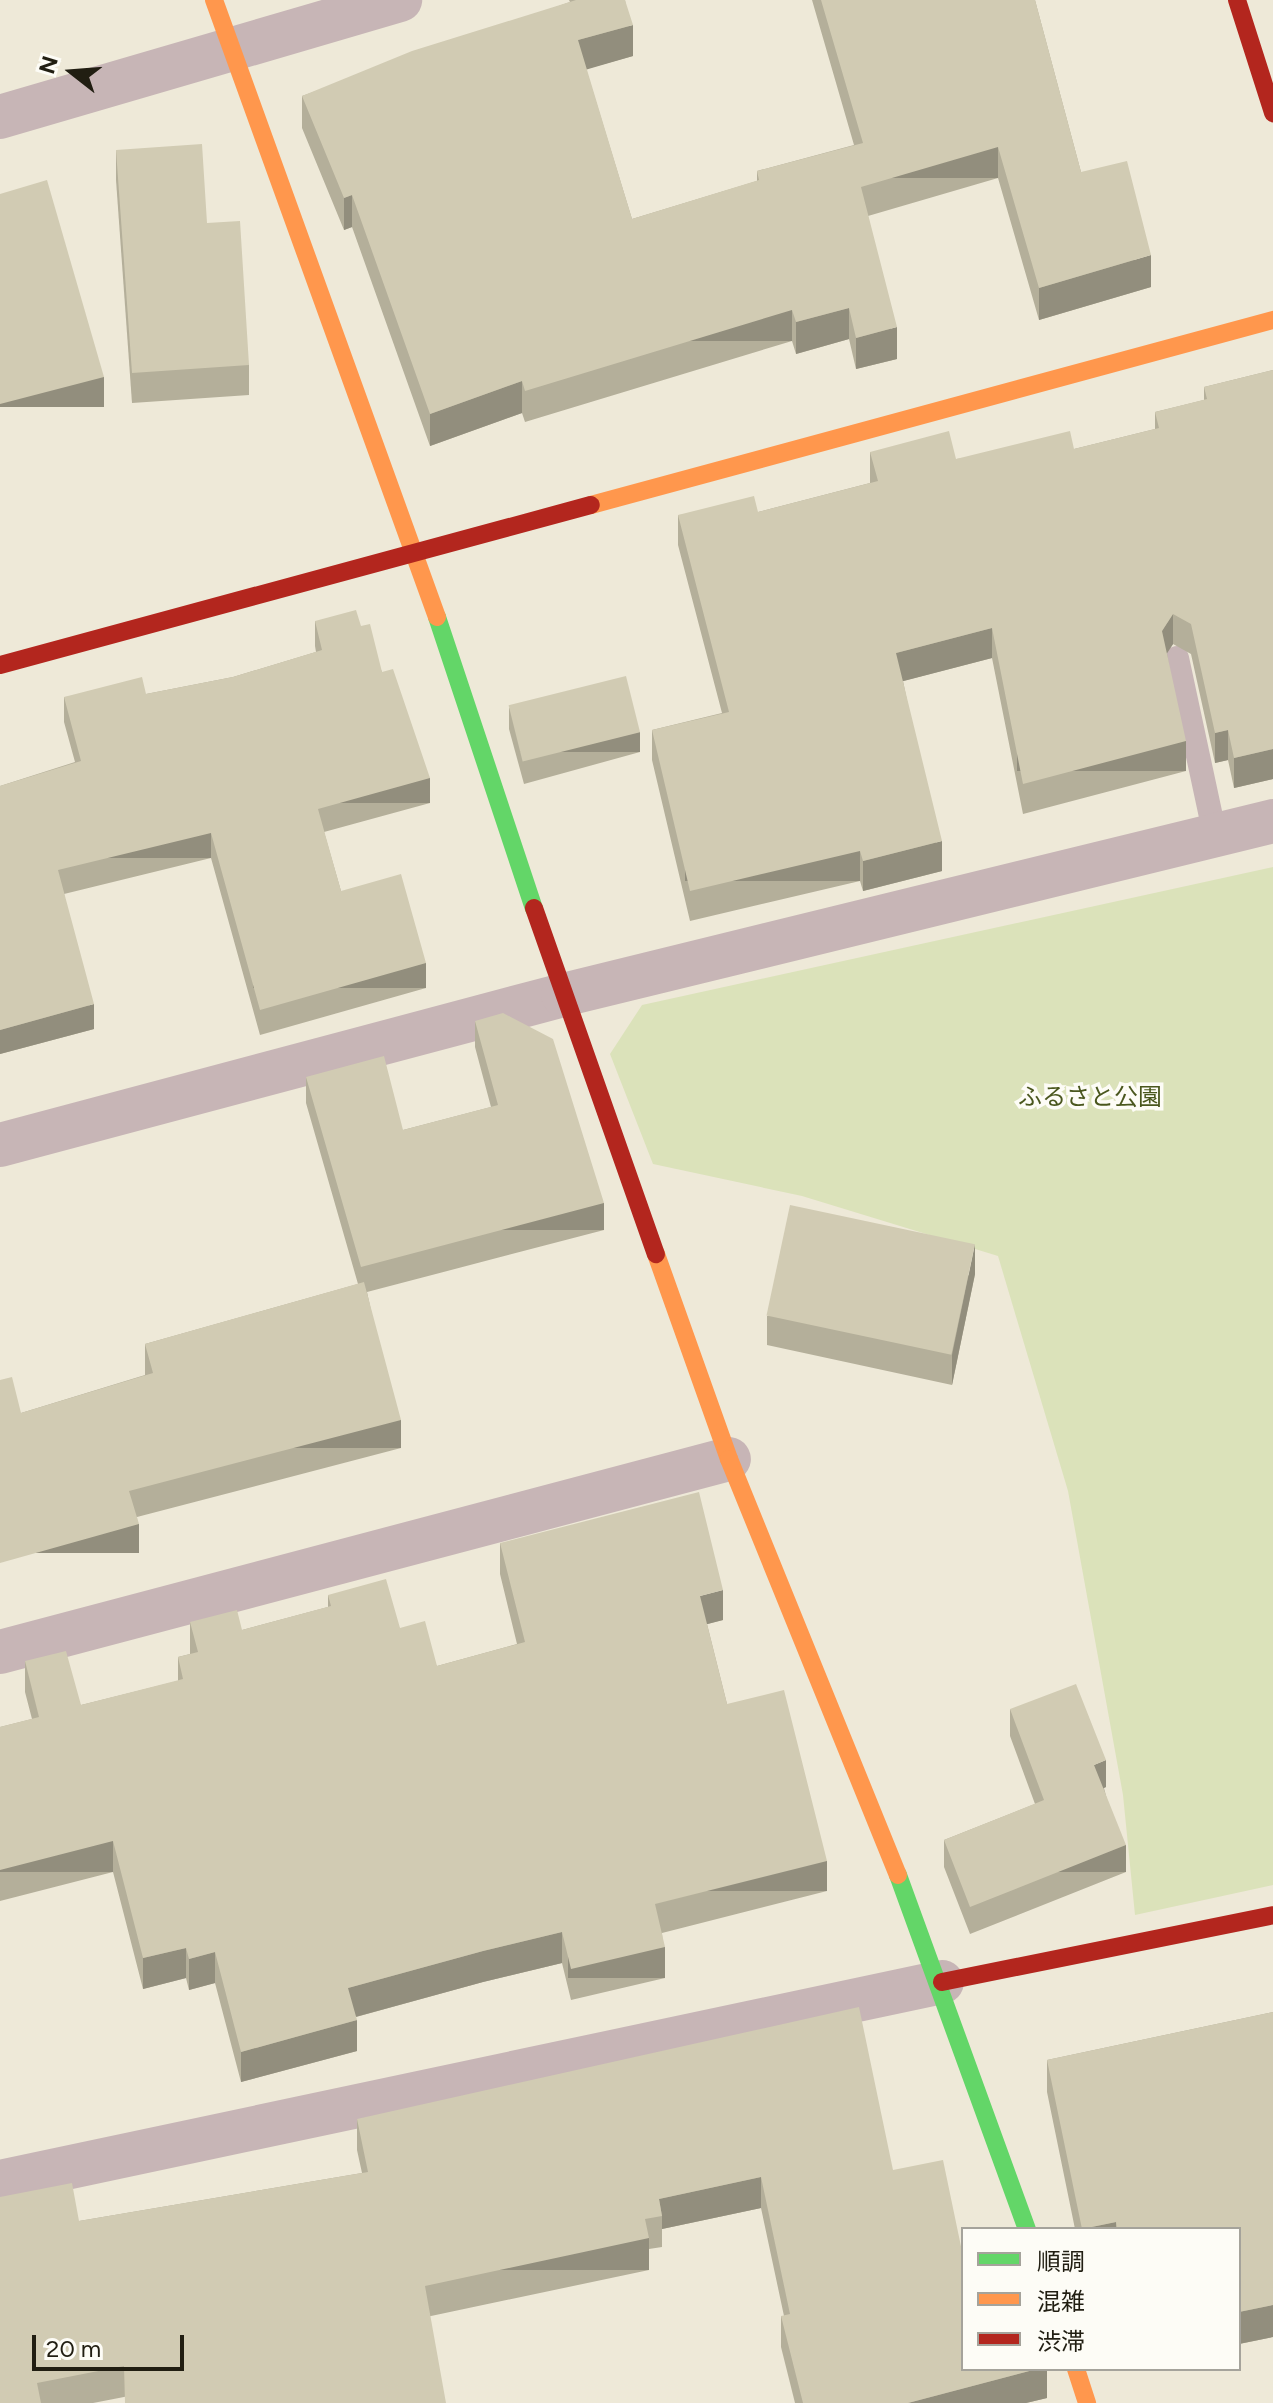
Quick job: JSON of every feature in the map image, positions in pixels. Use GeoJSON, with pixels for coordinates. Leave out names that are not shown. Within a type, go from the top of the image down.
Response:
{"type":"FeatureCollection","features":[{"type":"Feature","properties":{"kind":"street"},"geometry":{"type":"LineString","coordinates":[[214,0],[416,553],[563,995],[729,1459],[942,1982],[1026,2227]]}},
{"type":"Feature","properties":{"kind":"street"},"geometry":{"type":"LineString","coordinates":[[0,117],[400,0]]}},
{"type":"Feature","properties":{"kind":"street"},"geometry":{"type":"LineString","coordinates":[[1237,0],[1273,113]]}},
{"type":"Feature","properties":{"kind":"street"},"geometry":{"type":"LineString","coordinates":[[0,665],[1273,320]]}},
{"type":"Feature","properties":{"kind":"street"},"geometry":{"type":"LineString","coordinates":[[0,1145],[563,995],[1273,821]]}},
{"type":"Feature","properties":{"kind":"street"},"geometry":{"type":"LineString","coordinates":[[0,1652],[729,1459]]}},
{"type":"Feature","properties":{"kind":"street"},"geometry":{"type":"LineString","coordinates":[[0,2182],[1273,1915]]}},
{"type":"Feature","properties":{"kind":"street"},"geometry":{"type":"LineString","coordinates":[[1077,2371],[1087,2403]]}},
{"type":"Feature","properties":{"kind":"lane"},"geometry":{"type":"LineString","coordinates":[[1177,658],[1215,835]]}},
{"type":"Feature","properties":{"kind":"green space","name":"ふるさと公園"},"geometry":{"type":"Polygon","coordinates":[[[1273,867],[1273,1885],[1135,1915],[1123,1795],[1068,1491],[998,1256],[802,1196],[653,1164],[610,1054],[642,1005],[1273,867]]]}},
{"type":"Feature","properties":{"kind":"building"},"geometry":{"type":"Polygon","coordinates":[[[576,0],[625,0],[633,25],[578,40],[632,219],[759,180],[757,171],[863,143],[821,0],[1035,0],[1081,172],[1127,161],[1151,255],[1039,288],[998,147],[861,187],[897,327],[856,338],[849,308],[796,322],[792,310],[525,391],[522,381],[430,414],[352,195],[344,198],[302,96],[412,51],[576,0]]]}},
{"type":"Feature","properties":{"kind":"building"},"geometry":{"type":"Polygon","coordinates":[[[202,144],[207,223],[240,221],[249,365],[132,373],[116,150],[202,144]]]}},
{"type":"Feature","properties":{"kind":"building"},"geometry":{"type":"Polygon","coordinates":[[[47,180],[104,377],[0,404],[0,194],[47,180]]]}},
{"type":"Feature","properties":{"kind":"building"},"geometry":{"type":"Polygon","coordinates":[[[1273,370],[1273,749],[1234,758],[1228,730],[1215,733],[1191,624],[1173,614],[1162,631],[1186,741],[1023,784],[992,628],[896,653],[942,841],[863,861],[860,851],[690,891],[652,730],[729,712],[678,515],[754,496],[758,512],[878,481],[870,452],[949,431],[956,459],[1070,431],[1074,449],[1159,428],[1155,412],[1207,399],[1204,387],[1273,370]]]}},
{"type":"Feature","properties":{"kind":"building"},"geometry":{"type":"Polygon","coordinates":[[[356,610],[361,626],[370,624],[382,672],[393,669],[430,778],[318,809],[341,891],[401,874],[426,963],[260,1010],[211,833],[58,870],[94,1004],[0,1030],[0,786],[81,761],[64,697],[142,677],[146,694],[233,677],[322,650],[315,621],[356,610]]]}},
{"type":"Feature","properties":{"kind":"building"},"geometry":{"type":"Polygon","coordinates":[[[626,676],[640,732],[523,762],[509,705],[626,676]]]}},
{"type":"Feature","properties":{"kind":"building"},"geometry":{"type":"Polygon","coordinates":[[[503,1013],[553,1039],[604,1203],[361,1267],[306,1077],[384,1056],[403,1130],[498,1105],[475,1021],[503,1013]]]}},
{"type":"Feature","properties":{"kind":"building"},"geometry":{"type":"Polygon","coordinates":[[[790,1205],[975,1244],[951,1355],[767,1316],[790,1205]]]}},
{"type":"Feature","properties":{"kind":"building"},"geometry":{"type":"Polygon","coordinates":[[[364,1282],[401,1420],[129,1491],[139,1524],[0,1563],[0,1380],[12,1377],[21,1413],[153,1373],[145,1344],[364,1282]]]}},
{"type":"Feature","properties":{"kind":"building"},"geometry":{"type":"Polygon","coordinates":[[[699,1492],[723,1590],[700,1596],[727,1704],[784,1690],[827,1861],[655,1904],[665,1947],[571,1969],[562,1932],[483,1951],[348,1988],[357,2020],[241,2052],[215,1952],[189,1959],[186,1948],[143,1958],[113,1841],[0,1870],[0,1727],[39,1717],[25,1661],[66,1651],[81,1705],[183,1679],[178,1657],[198,1652],[190,1622],[237,1610],[242,1630],[331,1606],[328,1595],[386,1579],[400,1628],[425,1621],[437,1666],[525,1642],[500,1543],[699,1492]]]}},
{"type":"Feature","properties":{"kind":"building"},"geometry":{"type":"Polygon","coordinates":[[[1076,1684],[1106,1760],[1094,1765],[1126,1845],[970,1907],[944,1840],[1044,1800],[1010,1709],[1076,1684]]]}},
{"type":"Feature","properties":{"kind":"building"},"geometry":{"type":"Polygon","coordinates":[[[859,2007],[893,2170],[943,2160],[961,2246],[961,2371],[1029,2371],[908,2403],[803,2403],[781,2316],[790,2314],[761,2177],[659,2199],[662,2216],[645,2219],[649,2238],[425,2286],[446,2403],[125,2403],[124,2366],[37,2383],[41,2403],[0,2403],[0,2197],[72,2183],[79,2221],[368,2172],[357,2119],[859,2007]]]}},
{"type":"Feature","properties":{"kind":"building"},"geometry":{"type":"Polygon","coordinates":[[[1273,2012],[1273,2305],[1241,2312],[1241,2227],[1117,2227],[1116,2222],[1082,2227],[1047,2060],[1273,2012]]]}},
{"type":"Feature","properties":{"kind":"traffic: fast"},"geometry":{"type":"LineString","coordinates":[[437,617],[534,908]]}},
{"type":"Feature","properties":{"kind":"traffic: fast"},"geometry":{"type":"LineString","coordinates":[[898,1875],[1026,2227]]}},
{"type":"Feature","properties":{"kind":"traffic: slow"},"geometry":{"type":"LineString","coordinates":[[214,0],[437,617]]}},
{"type":"Feature","properties":{"kind":"traffic: slow"},"geometry":{"type":"LineString","coordinates":[[591,505],[1273,320]]}},
{"type":"Feature","properties":{"kind":"traffic: slow"},"geometry":{"type":"LineString","coordinates":[[656,1254],[729,1459],[898,1875]]}},
{"type":"Feature","properties":{"kind":"traffic: slow"},"geometry":{"type":"LineString","coordinates":[[1077,2371],[1087,2403]]}},
{"type":"Feature","properties":{"kind":"traffic: jam"},"geometry":{"type":"LineString","coordinates":[[1237,0],[1273,113]]}},
{"type":"Feature","properties":{"kind":"traffic: jam"},"geometry":{"type":"LineString","coordinates":[[0,665],[591,505]]}},
{"type":"Feature","properties":{"kind":"traffic: jam"},"geometry":{"type":"LineString","coordinates":[[534,908],[656,1254]]}},
{"type":"Feature","properties":{"kind":"traffic: jam"},"geometry":{"type":"LineString","coordinates":[[942,1982],[1273,1915]]}}]}
